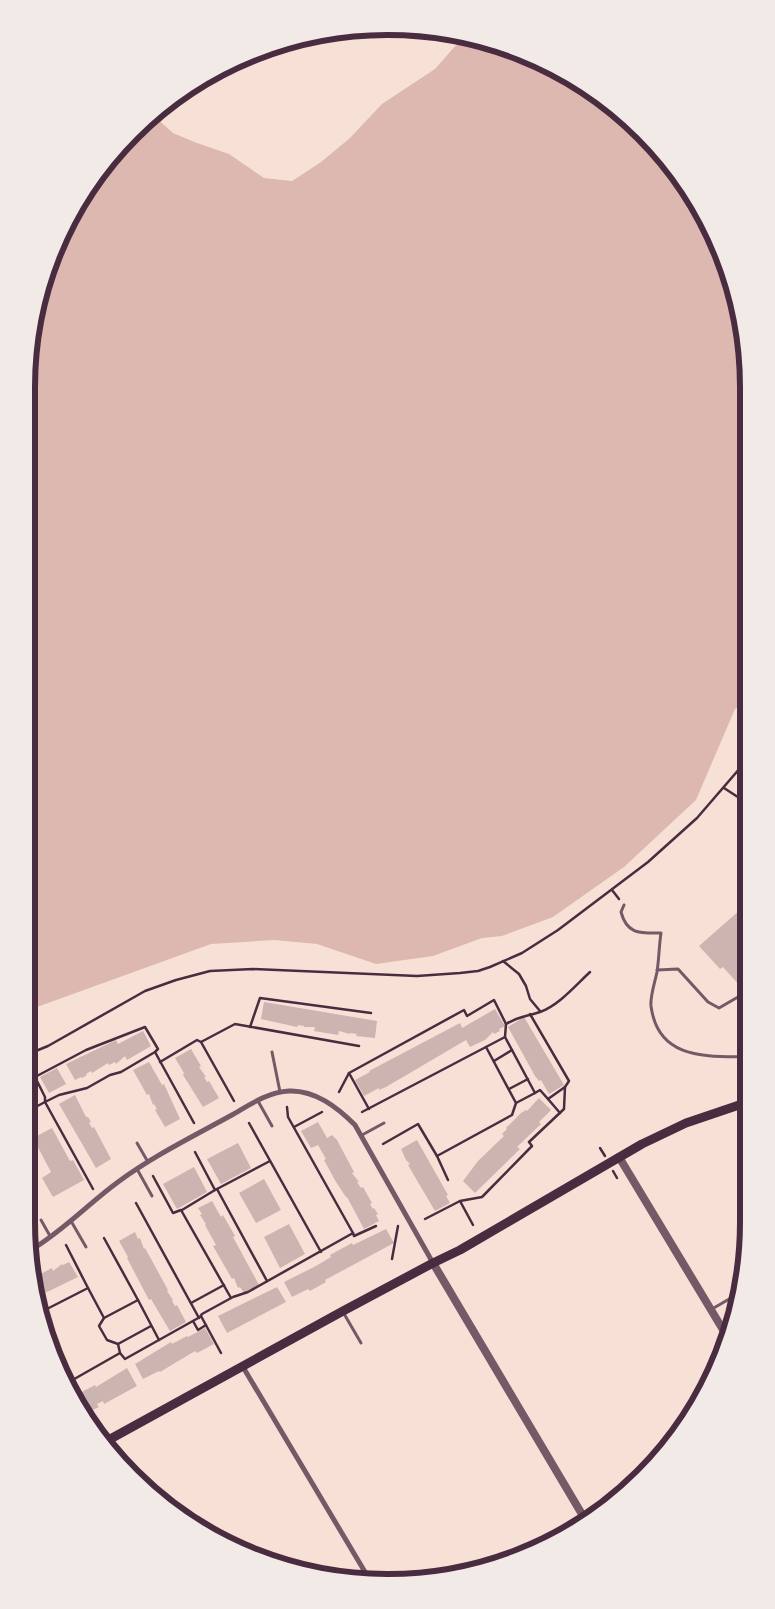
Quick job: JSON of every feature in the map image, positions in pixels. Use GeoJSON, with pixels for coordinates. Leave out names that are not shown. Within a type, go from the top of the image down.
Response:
{"type":"FeatureCollection","features":[{"type":"Feature","properties":{"kind":"main road"},"geometry":{"type":"LineString","coordinates":[[110,1439],[343,1311],[460,1250],[619,1157],[686,1123],[740,1105]]}},
{"type":"Feature","properties":{"kind":"street"},"geometry":{"type":"LineString","coordinates":[[36,1246],[71,1221],[118,1182],[148,1162],[258,1101],[280,1092],[296,1092],[325,1100],[343,1113],[362,1135],[433,1263],[582,1516]]}},
{"type":"Feature","properties":{"kind":"street"},"geometry":{"type":"LineString","coordinates":[[619,1157],[723,1329]]}},
{"type":"Feature","properties":{"kind":"street"},"geometry":{"type":"LineString","coordinates":[[243,1367],[365,1573]]}},
{"type":"Feature","properties":{"kind":"lane"},"geometry":{"type":"LineString","coordinates":[[624,905],[621,912],[627,926],[635,932],[661,934],[651,1005],[658,1029],[673,1046],[689,1054],[740,1057]]}},
{"type":"Feature","properties":{"kind":"lane"},"geometry":{"type":"LineString","coordinates":[[657,970],[678,969],[708,1002],[719,1008],[740,996]]}},
{"type":"Feature","properties":{"kind":"lane"},"geometry":{"type":"LineString","coordinates":[[272,1052],[280,1092]]}},
{"type":"Feature","properties":{"kind":"lane"},"geometry":{"type":"LineString","coordinates":[[258,1101],[272,1126]]}},
{"type":"Feature","properties":{"kind":"lane"},"geometry":{"type":"LineString","coordinates":[[362,1135],[384,1123]]}},
{"type":"Feature","properties":{"kind":"lane"},"geometry":{"type":"LineString","coordinates":[[137,1143],[148,1162]]}},
{"type":"Feature","properties":{"kind":"lane"},"geometry":{"type":"LineString","coordinates":[[137,1170],[152,1196]]}},
{"type":"Feature","properties":{"kind":"lane"},"geometry":{"type":"LineString","coordinates":[[42,1220],[50,1236]]}},
{"type":"Feature","properties":{"kind":"lane"},"geometry":{"type":"LineString","coordinates":[[71,1221],[86,1247]]}},
{"type":"Feature","properties":{"kind":"lane"},"geometry":{"type":"LineString","coordinates":[[711,1310],[731,1298]]}},
{"type":"Feature","properties":{"kind":"lane"},"geometry":{"type":"LineString","coordinates":[[343,1311],[360,1343]]}},
{"type":"Feature","properties":{"kind":"path"},"geometry":{"type":"LineString","coordinates":[[35,1051],[48,1046],[145,991],[210,971],[253,969],[371,975],[440,975],[478,971],[503,961],[545,938],[612,890],[670,844],[697,818],[740,769]]}},
{"type":"Feature","properties":{"kind":"path"},"geometry":{"type":"LineString","coordinates":[[724,788],[740,798]]}},
{"type":"Feature","properties":{"kind":"path"},"geometry":{"type":"LineString","coordinates":[[612,890],[624,905]]}},
{"type":"Feature","properties":{"kind":"path"},"geometry":{"type":"LineString","coordinates":[[503,961],[520,974],[530,999],[540,1011]]}},
{"type":"Feature","properties":{"kind":"path"},"geometry":{"type":"LineString","coordinates":[[506,1024],[518,1016],[540,1011],[561,998],[590,972]]}},
{"type":"Feature","properties":{"kind":"path"},"geometry":{"type":"LineString","coordinates":[[250,1027],[260,998],[371,1014]]}},
{"type":"Feature","properties":{"kind":"path"},"geometry":{"type":"LineString","coordinates":[[339,1092],[349,1073],[464,1010],[467,1016],[494,1000],[506,1024],[505,1037],[535,1093]]}},
{"type":"Feature","properties":{"kind":"path"},"geometry":{"type":"LineString","coordinates":[[530,1014],[569,1081],[565,1087],[548,1099]]}},
{"type":"Feature","properties":{"kind":"path"},"geometry":{"type":"LineString","coordinates":[[160,1062],[197,1040],[201,1042],[235,1024],[359,1046]]}},
{"type":"Feature","properties":{"kind":"path"},"geometry":{"type":"LineString","coordinates":[[35,1107],[45,1102],[59,1095],[87,1088],[110,1075],[121,1072],[155,1052],[158,1049],[145,1027],[86,1050],[36,1077],[45,1102],[93,1189]]}},
{"type":"Feature","properties":{"kind":"path"},"geometry":{"type":"LineString","coordinates":[[362,1112],[505,1037]]}},
{"type":"Feature","properties":{"kind":"path"},"geometry":{"type":"LineString","coordinates":[[201,1042],[234,1101]]}},
{"type":"Feature","properties":{"kind":"path"},"geometry":{"type":"LineString","coordinates":[[486,1047],[516,1103]]}},
{"type":"Feature","properties":{"kind":"path"},"geometry":{"type":"LineString","coordinates":[[493,1061],[512,1050]]}},
{"type":"Feature","properties":{"kind":"path"},"geometry":{"type":"LineString","coordinates":[[155,1052],[194,1123]]}},
{"type":"Feature","properties":{"kind":"path"},"geometry":{"type":"LineString","coordinates":[[349,1073],[368,1108]]}},
{"type":"Feature","properties":{"kind":"path"},"geometry":{"type":"LineString","coordinates":[[509,1089],[528,1079]]}},
{"type":"Feature","properties":{"kind":"path"},"geometry":{"type":"LineString","coordinates":[[425,1219],[460,1201],[482,1198],[532,1146],[529,1142],[564,1109],[565,1087]]}},
{"type":"Feature","properties":{"kind":"path"},"geometry":{"type":"LineString","coordinates":[[437,1156],[512,1115],[516,1103],[540,1090],[560,1113]]}},
{"type":"Feature","properties":{"kind":"path"},"geometry":{"type":"LineString","coordinates":[[288,1107],[288,1117],[354,1236],[376,1226]]}},
{"type":"Feature","properties":{"kind":"path"},"geometry":{"type":"LineString","coordinates":[[294,1127],[322,1112]]}},
{"type":"Feature","properties":{"kind":"path"},"geometry":{"type":"LineString","coordinates":[[249,1123],[321,1252]]}},
{"type":"Feature","properties":{"kind":"path"},"geometry":{"type":"LineString","coordinates":[[383,1144],[418,1124],[437,1156],[448,1180]]}},
{"type":"Feature","properties":{"kind":"path"},"geometry":{"type":"LineString","coordinates":[[195,1152],[267,1281]]}},
{"type":"Feature","properties":{"kind":"path"},"geometry":{"type":"LineString","coordinates":[[153,1176],[173,1214],[270,1161]]}},
{"type":"Feature","properties":{"kind":"path"},"geometry":{"type":"LineString","coordinates":[[460,1201],[473,1226]]}},
{"type":"Feature","properties":{"kind":"path"},"geometry":{"type":"LineString","coordinates":[[136,1203],[221,1353]]}},
{"type":"Feature","properties":{"kind":"path"},"geometry":{"type":"LineString","coordinates":[[181,1210],[231,1299]]}},
{"type":"Feature","properties":{"kind":"path"},"geometry":{"type":"LineString","coordinates":[[392,1260],[398,1226]]}},
{"type":"Feature","properties":{"kind":"path"},"geometry":{"type":"LineString","coordinates":[[118,1344],[120,1353],[125,1359],[353,1233]]}},
{"type":"Feature","properties":{"kind":"path"},"geometry":{"type":"LineString","coordinates":[[104,1238],[159,1340]]}},
{"type":"Feature","properties":{"kind":"path"},"geometry":{"type":"LineString","coordinates":[[66,1246],[104,1318]]}},
{"type":"Feature","properties":{"kind":"path"},"geometry":{"type":"LineString","coordinates":[[191,1303],[224,1286]]}},
{"type":"Feature","properties":{"kind":"path"},"geometry":{"type":"LineString","coordinates":[[46,1309],[88,1288]]}},
{"type":"Feature","properties":{"kind":"path"},"geometry":{"type":"LineString","coordinates":[[138,1300],[104,1318],[99,1326],[107,1340],[118,1344],[151,1326]]}},
{"type":"Feature","properties":{"kind":"path"},"geometry":{"type":"LineString","coordinates":[[193,1321],[198,1330],[206,1325]]}},
{"type":"Feature","properties":{"kind":"path"},"geometry":{"type":"LineString","coordinates":[[73,1380],[120,1353]]}},
{"type":"Feature","properties":{"kind":"shaded area"},"geometry":{"type":"Polygon","coordinates":[[[458,43],[501,54],[543,71],[564,82],[620,122],[653,155],[681,192],[704,232],[728,296],[737,341],[739,364],[740,705],[735,709],[696,800],[624,867],[553,917],[502,936],[482,938],[433,956],[376,964],[317,944],[274,940],[211,944],[35,1008],[35,388],[38,341],[42,319],[47,296],[62,253],[82,211],[94,192],[122,155],[158,120],[173,133],[229,154],[264,178],[292,181],[321,162],[350,138],[382,104],[435,69],[458,43]]]}},
{"type":"Feature","properties":{"kind":"building"},"geometry":{"type":"Polygon","coordinates":[[[740,910],[740,986],[723,967],[720,969],[699,946],[740,910]]]}},
{"type":"Feature","properties":{"kind":"building"},"geometry":{"type":"Polygon","coordinates":[[[264,1002],[377,1021],[375,1038],[356,1036],[357,1034],[339,1031],[338,1035],[314,1031],[315,1027],[298,1025],[297,1027],[261,1019],[264,1002]]]}},
{"type":"Feature","properties":{"kind":"building"},"geometry":{"type":"Polygon","coordinates":[[[495,1009],[505,1026],[499,1029],[500,1031],[494,1034],[493,1032],[485,1040],[470,1047],[466,1040],[386,1087],[379,1090],[379,1088],[364,1096],[355,1080],[460,1023],[462,1028],[495,1009]]]}},
{"type":"Feature","properties":{"kind":"building"},"geometry":{"type":"Polygon","coordinates":[[[524,1017],[564,1085],[549,1094],[541,1080],[539,1081],[535,1076],[508,1027],[524,1017]]]}},
{"type":"Feature","properties":{"kind":"building"},"geometry":{"type":"Polygon","coordinates":[[[143,1031],[151,1046],[127,1060],[125,1056],[116,1064],[115,1062],[109,1065],[108,1063],[92,1073],[91,1071],[82,1078],[75,1080],[66,1064],[116,1040],[118,1044],[143,1031]]]}},
{"type":"Feature","properties":{"kind":"building"},"geometry":{"type":"Polygon","coordinates":[[[191,1049],[206,1077],[204,1077],[207,1082],[209,1081],[219,1098],[203,1107],[175,1058],[191,1049]]]}},
{"type":"Feature","properties":{"kind":"building"},"geometry":{"type":"Polygon","coordinates":[[[149,1062],[162,1085],[164,1084],[180,1119],[165,1127],[155,1110],[157,1109],[153,1105],[149,1094],[147,1095],[133,1070],[149,1062]]]}},
{"type":"Feature","properties":{"kind":"building"},"geometry":{"type":"Polygon","coordinates":[[[57,1068],[66,1084],[49,1093],[40,1077],[57,1068]]]}},
{"type":"Feature","properties":{"kind":"building"},"geometry":{"type":"Polygon","coordinates":[[[75,1095],[86,1117],[91,1122],[89,1123],[92,1128],[94,1127],[111,1159],[96,1168],[59,1104],[75,1095]]]}},
{"type":"Feature","properties":{"kind":"building"},"geometry":{"type":"Polygon","coordinates":[[[539,1098],[551,1110],[539,1122],[541,1124],[517,1147],[520,1149],[475,1193],[463,1181],[478,1161],[504,1136],[502,1134],[506,1128],[521,1113],[527,1111],[539,1098]]]}},
{"type":"Feature","properties":{"kind":"building"},"geometry":{"type":"Polygon","coordinates":[[[318,1122],[327,1138],[332,1135],[337,1140],[354,1172],[352,1173],[361,1188],[363,1187],[372,1203],[370,1204],[378,1214],[376,1215],[379,1221],[364,1229],[347,1197],[336,1182],[318,1145],[311,1148],[301,1131],[318,1122]]]}},
{"type":"Feature","properties":{"kind":"building"},"geometry":{"type":"Polygon","coordinates":[[[52,1128],[70,1161],[73,1160],[84,1180],[53,1197],[42,1178],[51,1172],[35,1142],[35,1137],[52,1128]]]}},
{"type":"Feature","properties":{"kind":"building"},"geometry":{"type":"Polygon","coordinates":[[[417,1140],[448,1195],[446,1196],[450,1203],[435,1211],[408,1165],[410,1164],[401,1149],[417,1140]]]}},
{"type":"Feature","properties":{"kind":"building"},"geometry":{"type":"Polygon","coordinates":[[[238,1143],[251,1168],[221,1184],[207,1159],[238,1143]]]}},
{"type":"Feature","properties":{"kind":"building"},"geometry":{"type":"Polygon","coordinates":[[[194,1167],[207,1192],[177,1209],[163,1184],[194,1167]]]}},
{"type":"Feature","properties":{"kind":"building"},"geometry":{"type":"Polygon","coordinates":[[[264,1179],[281,1210],[256,1223],[239,1193],[264,1179]]]}},
{"type":"Feature","properties":{"kind":"building"},"geometry":{"type":"Polygon","coordinates":[[[212,1201],[221,1217],[223,1215],[235,1236],[233,1237],[259,1285],[244,1293],[240,1287],[238,1288],[234,1278],[232,1279],[213,1246],[216,1245],[200,1215],[202,1214],[198,1208],[212,1201]]]}},
{"type":"Feature","properties":{"kind":"building"},"geometry":{"type":"Polygon","coordinates":[[[289,1224],[305,1254],[280,1268],[264,1237],[289,1224]]]}},
{"type":"Feature","properties":{"kind":"building"},"geometry":{"type":"Polygon","coordinates":[[[386,1229],[394,1243],[325,1280],[326,1282],[310,1291],[308,1289],[292,1297],[284,1282],[316,1266],[331,1257],[330,1255],[352,1243],[353,1245],[386,1229]]]}},
{"type":"Feature","properties":{"kind":"building"},"geometry":{"type":"Polygon","coordinates":[[[135,1232],[168,1290],[172,1301],[175,1306],[177,1305],[186,1322],[170,1331],[151,1299],[149,1300],[119,1241],[135,1232]]]}},
{"type":"Feature","properties":{"kind":"building"},"geometry":{"type":"Polygon","coordinates":[[[69,1262],[78,1277],[45,1293],[46,1295],[43,1296],[39,1275],[52,1268],[53,1271],[69,1262]]]}},
{"type":"Feature","properties":{"kind":"building"},"geometry":{"type":"Polygon","coordinates":[[[277,1287],[286,1302],[227,1333],[218,1316],[277,1287]]]}},
{"type":"Feature","properties":{"kind":"building"},"geometry":{"type":"Polygon","coordinates":[[[205,1328],[214,1344],[197,1353],[195,1351],[160,1372],[143,1379],[135,1364],[171,1342],[172,1344],[205,1328]]]}},
{"type":"Feature","properties":{"kind":"building"},"geometry":{"type":"Polygon","coordinates":[[[127,1368],[137,1386],[104,1404],[103,1401],[97,1404],[99,1407],[90,1411],[79,1393],[95,1385],[96,1387],[127,1368]]]}}]}
